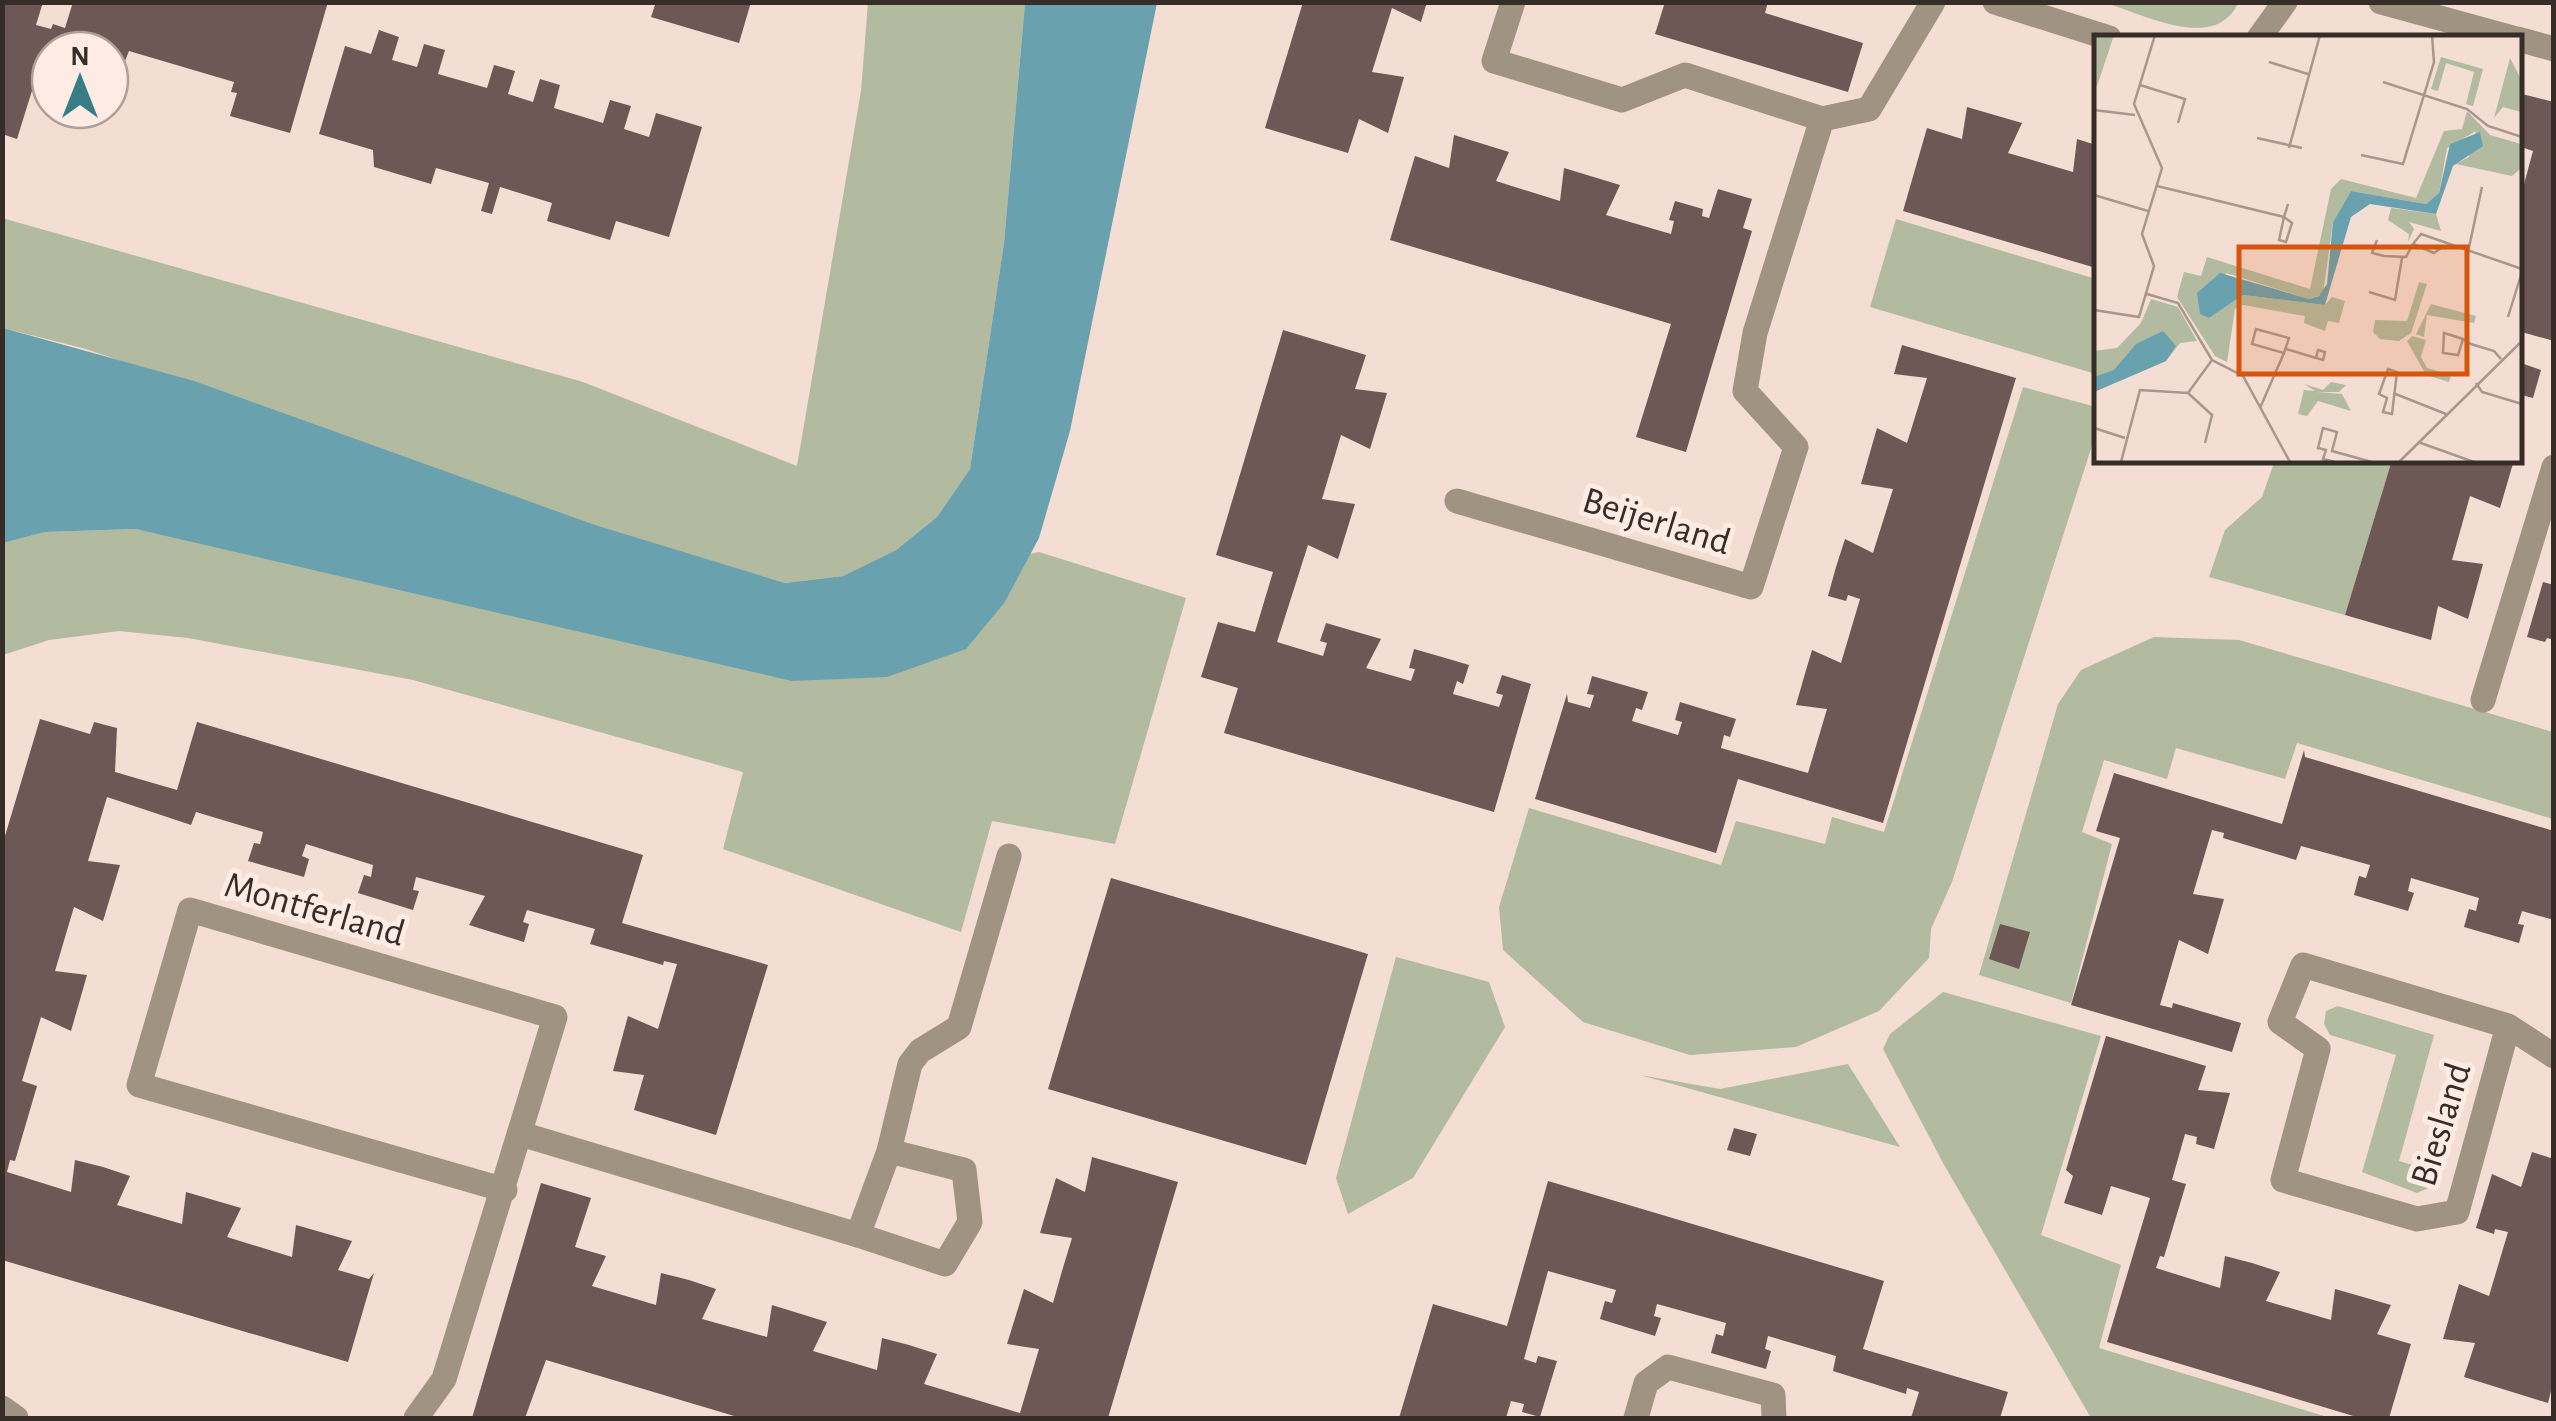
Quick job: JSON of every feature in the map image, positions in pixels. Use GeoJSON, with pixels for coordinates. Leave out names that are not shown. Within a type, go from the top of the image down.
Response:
{"type":"FeatureCollection","features":[{"type":"Feature","properties":{"kind":"street"},"geometry":{"type":"LineString","coordinates":[[1513,2],[1494,61],[1622,100],[1685,75],[1822,119],[1869,109],[1933,2]]}},
{"type":"Feature","properties":{"kind":"street"},"geometry":{"type":"LineString","coordinates":[[1995,2],[2099,35]]}},
{"type":"Feature","properties":{"kind":"street"},"geometry":{"type":"LineString","coordinates":[[2261,35],[2285,2]]}},
{"type":"Feature","properties":{"kind":"street"},"geometry":{"type":"LineString","coordinates":[[2381,2],[2505,35]]}},
{"type":"Feature","properties":{"kind":"street"},"geometry":{"type":"LineString","coordinates":[[2521,39],[2554,49]]}},
{"type":"Feature","properties":{"kind":"street","name":"Beijerland"},"geometry":{"type":"LineString","coordinates":[[1457,501],[1751,588],[1796,446],[1745,391],[1756,333],[1822,119]]}},
{"type":"Feature","properties":{"kind":"street"},"geometry":{"type":"LineString","coordinates":[[2484,700],[2554,468]]}},
{"type":"Feature","properties":{"kind":"street"},"geometry":{"type":"LineString","coordinates":[[858,1236],[889,1151],[910,1064],[920,1051],[959,1027],[1009,856]]}},
{"type":"Feature","properties":{"kind":"street","name":"Montferland"},"geometry":{"type":"LineString","coordinates":[[416,1418],[444,1378],[505,1190],[555,1016],[190,910],[139,1085],[505,1190]]}},
{"type":"Feature","properties":{"kind":"street","name":"Biesland"},"geometry":{"type":"LineString","coordinates":[[2508,1026],[2457,1212],[2417,1220],[2283,1180],[2318,1049],[2280,1022],[2303,966],[2508,1026],[2554,1056]]}},
{"type":"Feature","properties":{"kind":"street"},"geometry":{"type":"LineString","coordinates":[[522,1134],[944,1264],[970,1222],[964,1170],[889,1151]]}},
{"type":"Feature","properties":{"kind":"street"},"geometry":{"type":"LineString","coordinates":[[1636,1418],[1646,1383],[1668,1367],[1772,1394],[1774,1418]]}},
{"type":"Feature","properties":{"kind":"street"},"geometry":{"type":"LineString","coordinates":[[2,1408],[16,1418]]}},
{"type":"Feature","properties":{"kind":"green space"},"geometry":{"type":"Polygon","coordinates":[[[2238,2],[2227,18],[2213,26],[2196,28],[2158,21],[2105,3],[2238,2]]]}},
{"type":"Feature","properties":{"kind":"green space"},"geometry":{"type":"Polygon","coordinates":[[[868,3],[1025,3],[1004,243],[970,469],[937,517],[896,550],[843,576],[785,583],[595,526],[86,349],[3,328],[2,218],[583,382],[797,466],[861,91],[868,3]]]}},
{"type":"Feature","properties":{"kind":"green space"},"geometry":{"type":"Polygon","coordinates":[[[1896,219],[2094,278],[2094,373],[1870,307],[1896,219]]]}},
{"type":"Feature","properties":{"kind":"green space"},"geometry":{"type":"Polygon","coordinates":[[[2023,387],[2094,406],[2094,439],[1952,882],[1931,929],[1929,958],[1879,1011],[1796,1047],[1690,1055],[1583,1022],[1503,950],[1499,907],[1529,808],[1721,865],[1736,821],[1825,844],[1832,817],[1884,832],[2023,387]]]}},
{"type":"Feature","properties":{"kind":"green space"},"geometry":{"type":"Polygon","coordinates":[[[2274,462],[2391,462],[2345,615],[2209,577],[2225,530],[2262,497],[2274,462]]]}},
{"type":"Feature","properties":{"kind":"green space"},"geometry":{"type":"Polygon","coordinates":[[[136,529],[1005,602],[1030,554],[1039,552],[1186,598],[1115,844],[992,821],[961,932],[723,849],[743,772],[413,680],[188,638],[119,631],[49,640],[3,655],[3,543],[45,532],[136,529]]]}},
{"type":"Feature","properties":{"kind":"green space"},"geometry":{"type":"Polygon","coordinates":[[[2154,637],[2239,640],[2553,732],[2553,819],[2297,743],[2285,779],[2176,748],[2167,779],[2104,760],[2082,832],[2112,844],[2071,1003],[1979,975],[2058,704],[2081,670],[2154,637]]]}},
{"type":"Feature","properties":{"kind":"green space"},"geometry":{"type":"Polygon","coordinates":[[[1396,957],[1489,982],[1505,1027],[1413,1178],[1348,1214],[1336,1178],[1396,957]]]}},
{"type":"Feature","properties":{"kind":"green space"},"geometry":{"type":"Polygon","coordinates":[[[1943,992],[2101,1036],[2041,1235],[2121,1265],[2099,1348],[2331,1418],[2091,1418],[1943,1163],[1883,1049],[1890,1034],[1943,992]]]}},
{"type":"Feature","properties":{"kind":"green space"},"geometry":{"type":"Polygon","coordinates":[[[2338,1006],[2434,1035],[2399,1161],[2437,1172],[2433,1186],[2417,1193],[2362,1172],[2396,1055],[2330,1035],[2324,1024],[2326,1011],[2338,1006]]]}},
{"type":"Feature","properties":{"kind":"green space"},"geometry":{"type":"Polygon","coordinates":[[[1848,1064],[1900,1147],[1640,1075],[1720,1089],[1848,1064]]]}},
{"type":"Feature","properties":{"kind":"water"},"geometry":{"type":"Polygon","coordinates":[[[1025,3],[1157,3],[1070,431],[1039,538],[1005,602],[966,649],[887,677],[792,681],[136,529],[45,532],[3,543],[3,328],[194,381],[595,525],[785,583],[843,576],[896,550],[937,517],[970,469],[1004,243],[1025,3]]]}},
{"type":"Feature","properties":{"kind":"building"},"geometry":{"type":"Polygon","coordinates":[[[2,2],[43,2],[36,25],[51,29],[53,24],[65,28],[73,2],[328,2],[290,133],[230,116],[237,93],[231,92],[234,82],[130,51],[130,30],[30,30],[30,97],[17,139],[2,134],[2,2]]]}},
{"type":"Feature","properties":{"kind":"building"},"geometry":{"type":"Polygon","coordinates":[[[656,2],[751,2],[739,43],[651,17],[656,2]]]}},
{"type":"Feature","properties":{"kind":"building"},"geometry":{"type":"Polygon","coordinates":[[[1303,2],[1427,2],[1421,22],[1392,8],[1372,72],[1404,77],[1388,133],[1359,119],[1348,153],[1265,128],[1303,2]]]}},
{"type":"Feature","properties":{"kind":"building"},"geometry":{"type":"Polygon","coordinates":[[[1665,2],[1768,2],[1765,13],[1863,43],[1848,92],[1655,34],[1665,2]]]}},
{"type":"Feature","properties":{"kind":"building"},"geometry":{"type":"Polygon","coordinates":[[[379,30],[399,37],[392,60],[417,67],[424,44],[445,50],[438,74],[487,88],[494,65],[515,71],[508,94],[533,102],[540,79],[560,85],[554,108],[603,123],[610,100],[631,106],[624,129],[649,137],[656,113],[702,127],[669,237],[616,221],[610,240],[547,221],[552,203],[500,187],[492,214],[481,211],[489,183],[436,168],[431,184],[374,167],[373,150],[319,134],[345,46],[371,54],[379,30]]]}},
{"type":"Feature","properties":{"kind":"building"},"geometry":{"type":"Polygon","coordinates":[[[2521,94],[2554,102],[2554,341],[2521,332],[2521,195],[2533,151],[2521,147],[2521,94]]]}},
{"type":"Feature","properties":{"kind":"building"},"geometry":{"type":"Polygon","coordinates":[[[1967,107],[2022,123],[2008,153],[2073,172],[2077,139],[2094,144],[2094,267],[1903,211],[1927,128],[1962,139],[1967,107]]]}},
{"type":"Feature","properties":{"kind":"building"},"geometry":{"type":"Polygon","coordinates":[[[1454,135],[1509,152],[1496,181],[1560,201],[1564,168],[1620,185],[1606,215],[1671,234],[1674,221],[1669,220],[1675,201],[1703,209],[1702,216],[1709,218],[1718,189],[1752,199],[1743,228],[1752,231],[1686,452],[1636,437],[1671,324],[1390,240],[1415,156],[1449,168],[1454,135]]]}},
{"type":"Feature","properties":{"kind":"building"},"geometry":{"type":"Polygon","coordinates":[[[1283,330],[1366,355],[1355,389],[1387,393],[1370,449],[1341,435],[1322,499],[1355,504],[1338,559],[1308,545],[1277,642],[1323,656],[1327,643],[1320,641],[1326,623],[1381,639],[1366,668],[1411,681],[1415,669],[1409,668],[1414,649],[1442,657],[1469,665],[1463,684],[1457,681],[1453,694],[1499,707],[1503,695],[1496,693],[1502,675],[1531,684],[1494,812],[1224,733],[1238,688],[1201,677],[1218,622],[1255,632],[1273,572],[1216,555],[1283,330]]]}},
{"type":"Feature","properties":{"kind":"building"},"geometry":{"type":"Polygon","coordinates":[[[1902,345],[2016,378],[1883,823],[1738,779],[1716,853],[1535,799],[1567,694],[1568,702],[1590,708],[1594,695],[1587,694],[1592,676],[1648,692],[1642,710],[1636,708],[1632,721],[1678,735],[1682,722],[1675,720],[1680,702],[1736,719],[1730,737],[1724,735],[1721,748],[1808,773],[1827,709],[1796,705],[1812,650],[1841,663],[1860,599],[1848,595],[1846,601],[1828,596],[1836,567],[1845,539],[1873,553],[1893,489],[1861,484],[1877,428],[1907,443],[1927,378],[1894,374],[1902,345]]]}},
{"type":"Feature","properties":{"kind":"building"},"geometry":{"type":"Polygon","coordinates":[[[2521,363],[2541,370],[2533,398],[2521,395],[2521,363]]]}},
{"type":"Feature","properties":{"kind":"building"},"geometry":{"type":"Polygon","coordinates":[[[2391,462],[2513,462],[2500,508],[2470,496],[2452,560],[2483,564],[2468,619],[2438,606],[2431,640],[2345,615],[2391,462]]]}},
{"type":"Feature","properties":{"kind":"building"},"geometry":{"type":"Polygon","coordinates":[[[2543,582],[2554,585],[2554,640],[2547,638],[2545,642],[2527,637],[2543,582]]]}},
{"type":"Feature","properties":{"kind":"building"},"geometry":{"type":"Polygon","coordinates":[[[40,719],[90,734],[94,722],[117,728],[115,772],[177,790],[197,722],[643,855],[622,923],[768,965],[716,1135],[634,1110],[644,1075],[613,1071],[628,1016],[658,1029],[677,964],[664,961],[663,965],[590,944],[595,929],[527,910],[523,922],[529,924],[524,942],[469,925],[485,896],[416,877],[413,890],[419,891],[413,910],[358,893],[364,875],[371,877],[373,865],[306,844],[302,856],[309,859],[304,877],[248,861],[263,832],[196,812],[191,825],[107,797],[88,861],[120,865],[103,921],[74,907],[55,971],[87,975],[71,1031],[41,1017],[22,1081],[37,1086],[15,1161],[10,1160],[7,1172],[71,1192],[75,1160],[103,1167],[130,1176],[117,1205],[182,1224],[186,1192],[241,1208],[227,1237],[292,1257],[296,1225],[352,1241],[338,1270],[369,1279],[374,1273],[348,1362],[2,1260],[2,846],[40,719]]]}},
{"type":"Feature","properties":{"kind":"building"},"geometry":{"type":"Polygon","coordinates":[[[2304,750],[2305,757],[2554,831],[2554,920],[2522,911],[2518,924],[2524,925],[2519,943],[2464,927],[2469,909],[2476,911],[2479,898],[2411,878],[2408,891],[2414,893],[2408,911],[2354,895],[2359,876],[2366,878],[2370,865],[2301,846],[2296,860],[2223,838],[2224,833],[2212,830],[2193,894],[2224,899],[2208,954],[2179,940],[2160,1005],[2172,1008],[2173,1003],[2241,1023],[2232,1052],[2071,1005],[2120,838],[2096,831],[2114,773],[2282,824],[2304,750]]]}},
{"type":"Feature","properties":{"kind":"building"},"geometry":{"type":"Polygon","coordinates":[[[1111,878],[1368,954],[1306,1165],[1048,1089],[1111,878]]]}},
{"type":"Feature","properties":{"kind":"building"},"geometry":{"type":"Polygon","coordinates":[[[2000,924],[2030,932],[2019,969],[1989,959],[2000,924]]]}},
{"type":"Feature","properties":{"kind":"building"},"geometry":{"type":"Polygon","coordinates":[[[2106,1036],[2206,1066],[2198,1090],[2230,1093],[2214,1149],[2196,1144],[2197,1137],[2185,1134],[2172,1180],[2186,1184],[2164,1257],[2160,1256],[2156,1268],[2220,1288],[2225,1256],[2252,1263],[2280,1272],[2266,1301],[2331,1320],[2335,1289],[2391,1305],[2377,1334],[2411,1344],[2389,1418],[2360,1418],[2107,1342],[2150,1198],[2111,1186],[2102,1215],[2064,1203],[2073,1176],[2066,1170],[2106,1036]]]}},
{"type":"Feature","properties":{"kind":"building"},"geometry":{"type":"Polygon","coordinates":[[[1734,1128],[1757,1134],[1750,1156],[1727,1150],[1734,1128]]]}},
{"type":"Feature","properties":{"kind":"building"},"geometry":{"type":"Polygon","coordinates":[[[2532,1152],[2554,1159],[2554,1379],[2548,1403],[2464,1377],[2475,1343],[2443,1339],[2459,1284],[2489,1296],[2508,1232],[2495,1229],[2494,1234],[2476,1228],[2492,1174],[2521,1187],[2532,1152]]]}},
{"type":"Feature","properties":{"kind":"building"},"geometry":{"type":"Polygon","coordinates":[[[1092,1157],[1178,1182],[1108,1418],[741,1418],[546,1360],[525,1418],[472,1418],[541,1183],[591,1198],[575,1247],[606,1256],[592,1286],[656,1305],[661,1273],[689,1280],[716,1289],[702,1319],[767,1337],[772,1305],[827,1322],[813,1351],[877,1370],[882,1338],[909,1345],[937,1354],[924,1384],[1020,1413],[1039,1349],[1007,1344],[1024,1289],[1053,1303],[1072,1238],[1040,1233],[1056,1178],[1085,1192],[1092,1157]]]}},
{"type":"Feature","properties":{"kind":"building"},"geometry":{"type":"Polygon","coordinates":[[[1548,1181],[1884,1281],[1863,1349],[2008,1392],[2000,1418],[1911,1418],[1919,1392],[1907,1388],[1906,1394],[1833,1371],[1836,1356],[1768,1336],[1765,1349],[1771,1351],[1766,1369],[1711,1353],[1716,1334],[1723,1336],[1726,1323],[1657,1304],[1654,1316],[1661,1318],[1655,1336],[1600,1319],[1605,1301],[1612,1303],[1616,1290],[1548,1271],[1524,1359],[1536,1363],[1538,1356],[1557,1361],[1540,1417],[1522,1412],[1524,1404],[1511,1401],[1506,1418],[1399,1418],[1433,1304],[1507,1326],[1548,1181]]]}}]}
